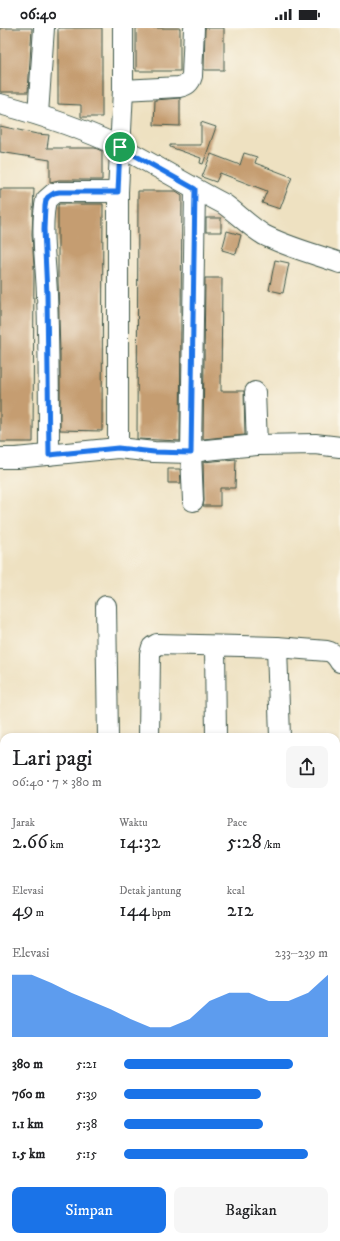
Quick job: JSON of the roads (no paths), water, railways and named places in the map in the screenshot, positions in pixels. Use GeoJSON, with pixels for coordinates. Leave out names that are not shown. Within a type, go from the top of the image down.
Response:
{"type":"FeatureCollection","features":[{"type":"Feature","properties":{"kind":"street"},"geometry":{"type":"LineString","coordinates":[[38,114],[44,28]]}},
{"type":"Feature","properties":{"kind":"street"},"geometry":{"type":"LineString","coordinates":[[118,448],[118,192],[123,90],[123,28]]}},
{"type":"Feature","properties":{"kind":"street"},"geometry":{"type":"LineString","coordinates":[[123,90],[179,87],[188,84],[192,76],[194,28]]}},
{"type":"Feature","properties":{"kind":"street"},"geometry":{"type":"LineString","coordinates":[[0,104],[38,114],[81,130],[120,147],[224,204],[233,210],[251,227],[264,235],[295,248],[340,263]]}},
{"type":"Feature","properties":{"kind":"street"},"geometry":{"type":"LineString","coordinates":[[193,501],[191,453],[195,189]]}},
{"type":"Feature","properties":{"kind":"street"},"geometry":{"type":"LineString","coordinates":[[49,455],[47,294],[44,229],[46,200],[54,193],[59,192],[118,192]]}},
{"type":"Feature","properties":{"kind":"street"},"geometry":{"type":"LineString","coordinates":[[255,392],[257,445]]}},
{"type":"Feature","properties":{"kind":"street"},"geometry":{"type":"LineString","coordinates":[[0,458],[118,448],[154,452],[191,453],[257,445],[315,444],[340,447]]}},
{"type":"Feature","properties":{"kind":"street"},"geometry":{"type":"LineString","coordinates":[[106,606],[108,733]]}},
{"type":"Feature","properties":{"kind":"street"},"geometry":{"type":"LineString","coordinates":[[149,733],[150,654],[152,647],[160,643],[215,646],[277,646],[327,651],[334,655],[340,662]]}},
{"type":"Feature","properties":{"kind":"street"},"geometry":{"type":"LineString","coordinates":[[215,646],[216,733]]}},
{"type":"Feature","properties":{"kind":"street"},"geometry":{"type":"LineString","coordinates":[[277,646],[280,733]]}}]}
